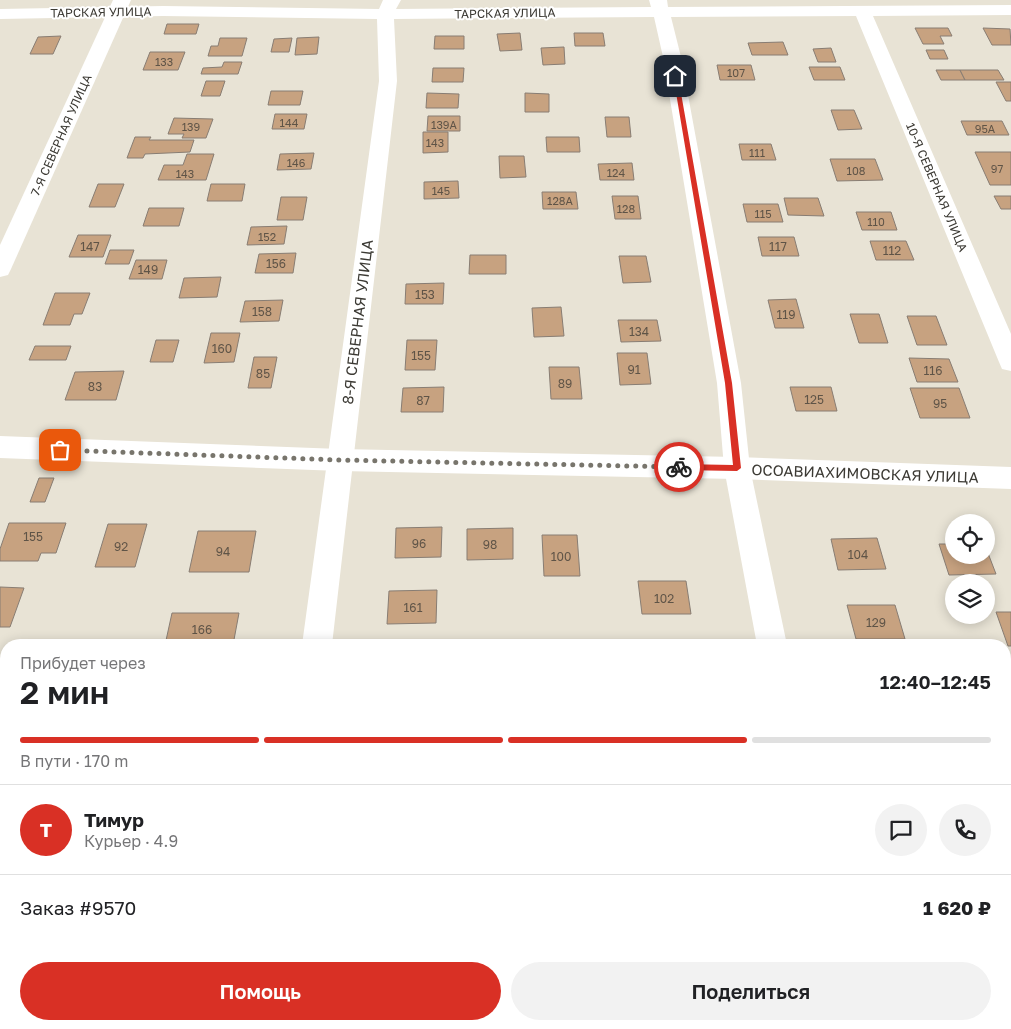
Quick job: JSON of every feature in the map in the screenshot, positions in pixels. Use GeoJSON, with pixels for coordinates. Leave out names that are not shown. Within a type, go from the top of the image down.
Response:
{"type":"FeatureCollection","features":[{"type":"Feature","properties":{"kind":"street","name":"ТАРСКАЯ УЛИЦА"},"geometry":{"type":"LineString","coordinates":[[0,14],[119,6],[659,6],[862,11],[1011,10]]}},
{"type":"Feature","properties":{"kind":"street","name":"7-Я СЕВЕРНАЯ УЛИЦА"},"geometry":{"type":"LineString","coordinates":[[0,269],[119,6]]}},
{"type":"Feature","properties":{"kind":"street"},"geometry":{"type":"LineString","coordinates":[[659,6],[672,57],[729,383],[737,468],[771,639]]}},
{"type":"Feature","properties":{"kind":"street","name":"8-Я СЕВЕРНАЯ УЛИЦА"},"geometry":{"type":"LineString","coordinates":[[317,639],[388,82],[389,7]]}},
{"type":"Feature","properties":{"kind":"street","name":"10-Я СЕВЕРНАЯ УЛИЦА"},"geometry":{"type":"LineString","coordinates":[[862,11],[1011,362]]}},
{"type":"Feature","properties":{"kind":"street","name":"ОСОАВИАХИМОВСКАЯ УЛИЦА"},"geometry":{"type":"LineString","coordinates":[[0,447],[340,460],[737,468],[1011,478]]}},
{"type":"Feature","properties":{"kind":"building"},"geometry":{"type":"Polygon","coordinates":[[[167,24],[199,24],[196,34],[164,34],[167,24]]]}},
{"type":"Feature","properties":{"kind":"building"},"geometry":{"type":"Polygon","coordinates":[[[915,28],[948,28],[952,36],[940,36],[944,44],[923,44],[915,28]]]}},
{"type":"Feature","properties":{"kind":"building"},"geometry":{"type":"Polygon","coordinates":[[[983,28],[1010,29],[1011,45],[992,45],[983,28]]]}},
{"type":"Feature","properties":{"kind":"building"},"geometry":{"type":"Polygon","coordinates":[[[520,33],[522,50],[500,51],[497,34],[520,33]]]}},
{"type":"Feature","properties":{"kind":"building"},"geometry":{"type":"Polygon","coordinates":[[[574,33],[603,33],[605,46],[575,46],[574,33]]]}},
{"type":"Feature","properties":{"kind":"building"},"geometry":{"type":"Polygon","coordinates":[[[61,36],[53,54],[30,54],[38,37],[61,36]]]}},
{"type":"Feature","properties":{"kind":"building"},"geometry":{"type":"Polygon","coordinates":[[[435,36],[464,36],[464,49],[434,49],[435,36]]]}},
{"type":"Feature","properties":{"kind":"building"},"geometry":{"type":"Polygon","coordinates":[[[319,37],[317,54],[295,55],[297,38],[319,37]]]}},
{"type":"Feature","properties":{"kind":"building"},"geometry":{"type":"Polygon","coordinates":[[[220,38],[247,38],[242,56],[208,56],[211,46],[218,46],[220,38]]]}},
{"type":"Feature","properties":{"kind":"building"},"geometry":{"type":"Polygon","coordinates":[[[292,38],[289,52],[271,52],[274,39],[292,38]]]}},
{"type":"Feature","properties":{"kind":"building"},"geometry":{"type":"Polygon","coordinates":[[[783,42],[788,55],[752,55],[748,43],[783,42]]]}},
{"type":"Feature","properties":{"kind":"building"},"geometry":{"type":"Polygon","coordinates":[[[564,47],[565,64],[543,65],[541,48],[564,47]]]}},
{"type":"Feature","properties":{"kind":"building"},"geometry":{"type":"Polygon","coordinates":[[[831,48],[836,62],[818,62],[813,49],[831,48]]]}},
{"type":"Feature","properties":{"kind":"building"},"geometry":{"type":"Polygon","coordinates":[[[926,50],[944,50],[948,59],[930,59],[926,50]]]}},
{"type":"Feature","properties":{"kind":"building"},"geometry":{"type":"Polygon","coordinates":[[[150,52],[185,52],[178,70],[143,70],[150,52]]]}},
{"type":"Feature","properties":{"kind":"building"},"geometry":{"type":"Polygon","coordinates":[[[224,62],[242,62],[238,74],[201,74],[203,68],[222,67],[224,62]]]}},
{"type":"Feature","properties":{"kind":"building"},"geometry":{"type":"Polygon","coordinates":[[[717,65],[751,65],[755,80],[720,80],[717,65]]]}},
{"type":"Feature","properties":{"kind":"building"},"geometry":{"type":"Polygon","coordinates":[[[809,67],[840,67],[845,80],[814,80],[809,67]]]}},
{"type":"Feature","properties":{"kind":"building"},"geometry":{"type":"Polygon","coordinates":[[[433,68],[464,68],[463,82],[432,82],[433,68]]]}},
{"type":"Feature","properties":{"kind":"building"},"geometry":{"type":"Polygon","coordinates":[[[936,70],[960,70],[965,80],[941,80],[936,70]]]}},
{"type":"Feature","properties":{"kind":"building"},"geometry":{"type":"Polygon","coordinates":[[[960,70],[998,70],[1004,80],[965,80],[960,70]]]}},
{"type":"Feature","properties":{"kind":"building"},"geometry":{"type":"Polygon","coordinates":[[[206,81],[225,81],[220,96],[201,96],[206,81]]]}},
{"type":"Feature","properties":{"kind":"building"},"geometry":{"type":"Polygon","coordinates":[[[996,82],[1011,82],[1011,101],[1006,101],[996,82]]]}},
{"type":"Feature","properties":{"kind":"building"},"geometry":{"type":"Polygon","coordinates":[[[271,91],[303,91],[300,105],[268,105],[271,91]]]}},
{"type":"Feature","properties":{"kind":"building"},"geometry":{"type":"Polygon","coordinates":[[[427,93],[459,94],[458,108],[426,108],[427,93]]]}},
{"type":"Feature","properties":{"kind":"building"},"geometry":{"type":"Polygon","coordinates":[[[525,93],[549,94],[549,112],[525,112],[525,93]]]}},
{"type":"Feature","properties":{"kind":"building"},"geometry":{"type":"Polygon","coordinates":[[[831,110],[854,110],[862,129],[838,130],[831,110]]]}},
{"type":"Feature","properties":{"kind":"building"},"geometry":{"type":"Polygon","coordinates":[[[275,114],[307,114],[304,129],[272,129],[275,114]]]}},
{"type":"Feature","properties":{"kind":"building"},"geometry":{"type":"Polygon","coordinates":[[[428,116],[460,116],[460,131],[427,131],[428,116]]]}},
{"type":"Feature","properties":{"kind":"building"},"geometry":{"type":"Polygon","coordinates":[[[605,117],[629,117],[631,137],[607,137],[605,117]]]}},
{"type":"Feature","properties":{"kind":"building"},"geometry":{"type":"Polygon","coordinates":[[[174,118],[213,119],[206,138],[182,138],[184,134],[168,134],[174,118]]]}},
{"type":"Feature","properties":{"kind":"building"},"geometry":{"type":"Polygon","coordinates":[[[961,121],[1002,121],[1009,135],[967,135],[961,121]]]}},
{"type":"Feature","properties":{"kind":"building"},"geometry":{"type":"Polygon","coordinates":[[[423,132],[448,132],[448,152],[423,153],[423,132]]]}},
{"type":"Feature","properties":{"kind":"building"},"geometry":{"type":"Polygon","coordinates":[[[135,137],[151,137],[149,140],[194,140],[190,152],[145,154],[143,158],[127,158],[135,137]]]}},
{"type":"Feature","properties":{"kind":"building"},"geometry":{"type":"Polygon","coordinates":[[[546,137],[579,137],[580,152],[547,152],[546,137]]]}},
{"type":"Feature","properties":{"kind":"building"},"geometry":{"type":"Polygon","coordinates":[[[739,144],[771,144],[776,160],[742,160],[739,144]]]}},
{"type":"Feature","properties":{"kind":"building"},"geometry":{"type":"Polygon","coordinates":[[[975,152],[1011,152],[1011,185],[990,185],[975,152]]]}},
{"type":"Feature","properties":{"kind":"building"},"geometry":{"type":"Polygon","coordinates":[[[314,153],[311,169],[277,170],[280,154],[314,153]]]}},
{"type":"Feature","properties":{"kind":"building"},"geometry":{"type":"Polygon","coordinates":[[[187,154],[214,154],[206,180],[158,180],[164,165],[183,165],[187,154]]]}},
{"type":"Feature","properties":{"kind":"building"},"geometry":{"type":"Polygon","coordinates":[[[499,156],[524,156],[526,177],[500,178],[499,156]]]}},
{"type":"Feature","properties":{"kind":"building"},"geometry":{"type":"Polygon","coordinates":[[[830,159],[875,159],[883,180],[837,181],[830,159]]]}},
{"type":"Feature","properties":{"kind":"building"},"geometry":{"type":"Polygon","coordinates":[[[632,163],[634,180],[600,180],[598,164],[632,163]]]}},
{"type":"Feature","properties":{"kind":"building"},"geometry":{"type":"Polygon","coordinates":[[[458,181],[459,198],[424,199],[424,182],[458,181]]]}},
{"type":"Feature","properties":{"kind":"building"},"geometry":{"type":"Polygon","coordinates":[[[98,184],[124,184],[115,207],[89,207],[98,184]]]}},
{"type":"Feature","properties":{"kind":"building"},"geometry":{"type":"Polygon","coordinates":[[[211,184],[245,184],[242,201],[207,201],[211,184]]]}},
{"type":"Feature","properties":{"kind":"building"},"geometry":{"type":"Polygon","coordinates":[[[542,192],[576,192],[578,209],[543,209],[542,192]]]}},
{"type":"Feature","properties":{"kind":"building"},"geometry":{"type":"Polygon","coordinates":[[[612,196],[638,196],[641,219],[615,219],[612,196]]]}},
{"type":"Feature","properties":{"kind":"building"},"geometry":{"type":"Polygon","coordinates":[[[994,196],[1011,196],[1011,209],[1001,209],[994,196]]]}},
{"type":"Feature","properties":{"kind":"building"},"geometry":{"type":"Polygon","coordinates":[[[281,197],[307,197],[303,220],[277,220],[281,197]]]}},
{"type":"Feature","properties":{"kind":"building"},"geometry":{"type":"Polygon","coordinates":[[[784,198],[818,198],[824,216],[788,215],[784,198]]]}},
{"type":"Feature","properties":{"kind":"building"},"geometry":{"type":"Polygon","coordinates":[[[743,204],[778,204],[783,222],[747,222],[743,204]]]}},
{"type":"Feature","properties":{"kind":"building"},"geometry":{"type":"Polygon","coordinates":[[[149,208],[184,208],[179,226],[143,226],[149,208]]]}},
{"type":"Feature","properties":{"kind":"building"},"geometry":{"type":"Polygon","coordinates":[[[856,212],[891,212],[897,230],[862,230],[856,212]]]}},
{"type":"Feature","properties":{"kind":"building"},"geometry":{"type":"Polygon","coordinates":[[[287,226],[284,244],[247,245],[251,227],[287,226]]]}},
{"type":"Feature","properties":{"kind":"building"},"geometry":{"type":"Polygon","coordinates":[[[78,235],[111,235],[103,257],[69,257],[78,235]]]}},
{"type":"Feature","properties":{"kind":"building"},"geometry":{"type":"Polygon","coordinates":[[[758,237],[794,237],[799,256],[762,256],[758,237]]]}},
{"type":"Feature","properties":{"kind":"building"},"geometry":{"type":"Polygon","coordinates":[[[870,241],[906,241],[914,260],[876,260],[870,241]]]}},
{"type":"Feature","properties":{"kind":"building"},"geometry":{"type":"Polygon","coordinates":[[[110,250],[134,250],[129,264],[105,264],[110,250]]]}},
{"type":"Feature","properties":{"kind":"building"},"geometry":{"type":"Polygon","coordinates":[[[296,253],[293,273],[255,273],[259,254],[296,253]]]}},
{"type":"Feature","properties":{"kind":"building"},"geometry":{"type":"Polygon","coordinates":[[[470,255],[506,255],[506,274],[469,274],[470,255]]]}},
{"type":"Feature","properties":{"kind":"building"},"geometry":{"type":"Polygon","coordinates":[[[619,256],[646,256],[651,282],[623,283],[619,256]]]}},
{"type":"Feature","properties":{"kind":"building"},"geometry":{"type":"Polygon","coordinates":[[[136,260],[167,260],[162,279],[129,279],[136,260]]]}},
{"type":"Feature","properties":{"kind":"building"},"geometry":{"type":"Polygon","coordinates":[[[221,277],[217,297],[179,298],[184,278],[221,277]]]}},
{"type":"Feature","properties":{"kind":"building"},"geometry":{"type":"Polygon","coordinates":[[[444,283],[443,304],[405,304],[406,284],[444,283]]]}},
{"type":"Feature","properties":{"kind":"building"},"geometry":{"type":"Polygon","coordinates":[[[55,293],[90,293],[82,314],[74,314],[70,325],[43,325],[55,293]]]}},
{"type":"Feature","properties":{"kind":"building"},"geometry":{"type":"Polygon","coordinates":[[[796,299],[804,328],[775,328],[768,300],[796,299]]]}},
{"type":"Feature","properties":{"kind":"building"},"geometry":{"type":"Polygon","coordinates":[[[283,300],[279,321],[240,322],[245,301],[283,300]]]}},
{"type":"Feature","properties":{"kind":"building"},"geometry":{"type":"Polygon","coordinates":[[[561,307],[564,336],[534,337],[532,308],[561,307]]]}},
{"type":"Feature","properties":{"kind":"building"},"geometry":{"type":"Polygon","coordinates":[[[850,314],[879,314],[888,343],[859,343],[850,314]]]}},
{"type":"Feature","properties":{"kind":"building"},"geometry":{"type":"Polygon","coordinates":[[[907,316],[936,316],[947,345],[917,345],[907,316]]]}},
{"type":"Feature","properties":{"kind":"building"},"geometry":{"type":"Polygon","coordinates":[[[618,320],[657,320],[661,341],[621,342],[618,320]]]}},
{"type":"Feature","properties":{"kind":"building"},"geometry":{"type":"Polygon","coordinates":[[[211,333],[240,333],[234,362],[204,363],[211,333]]]}},
{"type":"Feature","properties":{"kind":"building"},"geometry":{"type":"Polygon","coordinates":[[[156,340],[179,340],[173,362],[150,362],[156,340]]]}},
{"type":"Feature","properties":{"kind":"building"},"geometry":{"type":"Polygon","coordinates":[[[407,340],[437,340],[435,370],[405,370],[407,340]]]}},
{"type":"Feature","properties":{"kind":"building"},"geometry":{"type":"Polygon","coordinates":[[[35,346],[71,346],[66,360],[29,360],[35,346]]]}},
{"type":"Feature","properties":{"kind":"building"},"geometry":{"type":"Polygon","coordinates":[[[617,353],[647,353],[651,384],[620,385],[617,353]]]}},
{"type":"Feature","properties":{"kind":"building"},"geometry":{"type":"Polygon","coordinates":[[[254,357],[277,357],[271,388],[248,388],[254,357]]]}},
{"type":"Feature","properties":{"kind":"building"},"geometry":{"type":"Polygon","coordinates":[[[909,358],[949,359],[958,382],[917,382],[909,358]]]}},
{"type":"Feature","properties":{"kind":"building"},"geometry":{"type":"Polygon","coordinates":[[[549,367],[579,367],[582,399],[551,399],[549,367]]]}},
{"type":"Feature","properties":{"kind":"building"},"geometry":{"type":"Polygon","coordinates":[[[124,371],[116,400],[65,400],[75,372],[124,371]]]}},
{"type":"Feature","properties":{"kind":"building"},"geometry":{"type":"Polygon","coordinates":[[[444,387],[443,412],[401,412],[403,388],[444,387]]]}},
{"type":"Feature","properties":{"kind":"building"},"geometry":{"type":"Polygon","coordinates":[[[790,387],[831,387],[837,411],[796,411],[790,387]]]}},
{"type":"Feature","properties":{"kind":"building"},"geometry":{"type":"Polygon","coordinates":[[[910,388],[959,388],[970,418],[920,418],[910,388]]]}},
{"type":"Feature","properties":{"kind":"building"},"geometry":{"type":"Polygon","coordinates":[[[39,478],[54,478],[45,502],[30,502],[39,478]]]}},
{"type":"Feature","properties":{"kind":"building"},"geometry":{"type":"Polygon","coordinates":[[[9,523],[66,523],[56,553],[41,553],[38,561],[0,561],[0,549],[9,523]]]}},
{"type":"Feature","properties":{"kind":"building"},"geometry":{"type":"Polygon","coordinates":[[[108,524],[147,524],[135,567],[95,567],[108,524]]]}},
{"type":"Feature","properties":{"kind":"building"},"geometry":{"type":"Polygon","coordinates":[[[442,527],[441,557],[395,558],[396,528],[442,527]]]}},
{"type":"Feature","properties":{"kind":"building"},"geometry":{"type":"Polygon","coordinates":[[[513,528],[513,559],[467,560],[467,529],[513,528]]]}},
{"type":"Feature","properties":{"kind":"building"},"geometry":{"type":"Polygon","coordinates":[[[198,531],[256,531],[249,572],[189,572],[198,531]]]}},
{"type":"Feature","properties":{"kind":"building"},"geometry":{"type":"Polygon","coordinates":[[[542,535],[577,535],[580,576],[544,576],[542,535]]]}},
{"type":"Feature","properties":{"kind":"building"},"geometry":{"type":"Polygon","coordinates":[[[877,538],[886,569],[838,570],[831,539],[877,538]]]}},
{"type":"Feature","properties":{"kind":"building"},"geometry":{"type":"Polygon","coordinates":[[[939,544],[945,544],[945,563],[939,544]]]}},
{"type":"Feature","properties":{"kind":"building"},"geometry":{"type":"Polygon","coordinates":[[[945,564],[992,564],[996,574],[995,574],[949,574],[945,564]]]}},
{"type":"Feature","properties":{"kind":"building"},"geometry":{"type":"Polygon","coordinates":[[[638,581],[686,581],[691,614],[642,614],[638,581]]]}},
{"type":"Feature","properties":{"kind":"building"},"geometry":{"type":"Polygon","coordinates":[[[0,587],[24,588],[10,627],[0,627],[0,587]]]}},
{"type":"Feature","properties":{"kind":"building"},"geometry":{"type":"Polygon","coordinates":[[[437,590],[436,623],[387,624],[389,591],[437,590]]]}},
{"type":"Feature","properties":{"kind":"building"},"geometry":{"type":"Polygon","coordinates":[[[847,605],[895,605],[905,639],[856,639],[847,605]]]}},
{"type":"Feature","properties":{"kind":"building"},"geometry":{"type":"Polygon","coordinates":[[[996,612],[1011,612],[1011,639],[1006,639],[996,612]]]}},
{"type":"Feature","properties":{"kind":"building"},"geometry":{"type":"Polygon","coordinates":[[[172,613],[239,613],[234,639],[166,639],[172,613]]]}},
{"type":"Feature","properties":{"kind":"way so far"},"geometry":{"type":"LineString","coordinates":[[60,450],[340,460],[679,467]]}},
{"type":"Feature","properties":{"kind":"route"},"geometry":{"type":"LineString","coordinates":[[675,76],[729,383],[737,468],[679,467]]}}]}
